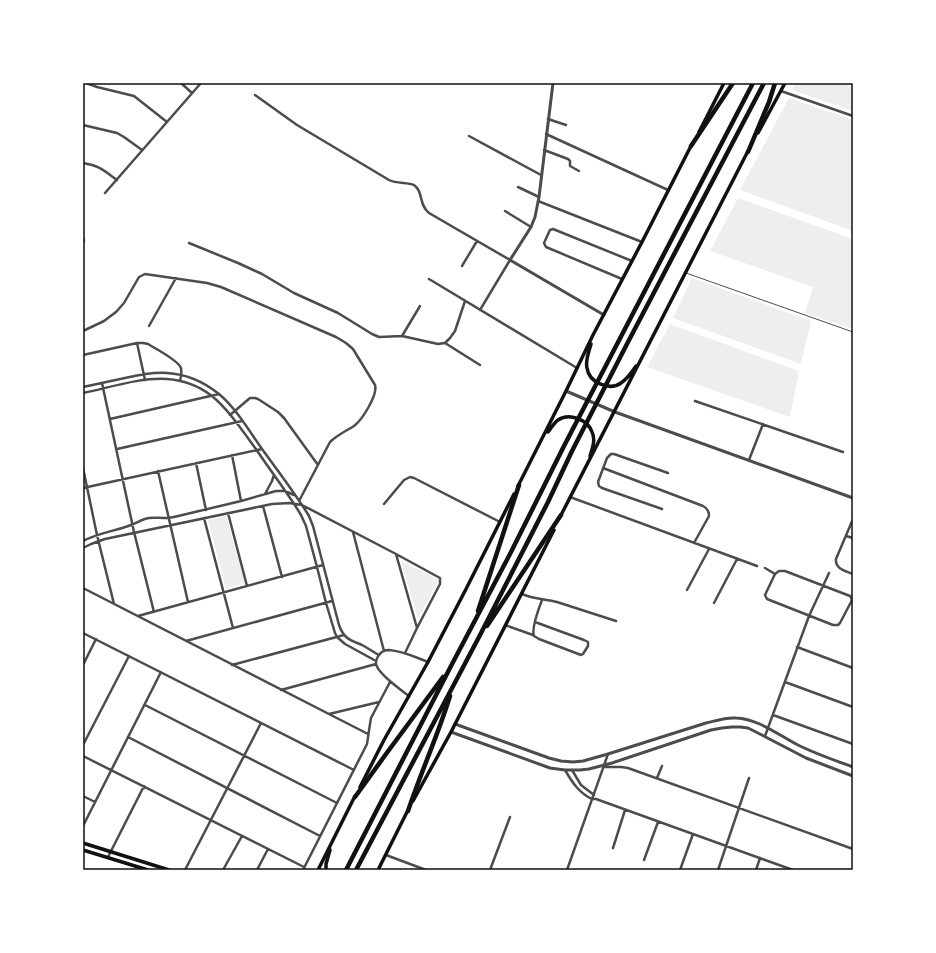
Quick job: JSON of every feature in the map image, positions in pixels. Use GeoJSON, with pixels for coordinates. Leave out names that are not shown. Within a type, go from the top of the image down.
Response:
{"type":"FeatureCollection","features":[{"type":"Feature","properties":{"kind":"highway"},"geometry":{"type":"LineString","coordinates":[[691,146],[733,83]]}},
{"type":"Feature","properties":{"kind":"highway"},"geometry":{"type":"LineString","coordinates":[[346,870],[753,83]]}},
{"type":"Feature","properties":{"kind":"highway"},"geometry":{"type":"LineString","coordinates":[[356,870],[479,637],[615,368],[764,83]]}},
{"type":"Feature","properties":{"kind":"highway"},"geometry":{"type":"LineString","coordinates":[[748,152],[769,102],[775,83]]}},
{"type":"Feature","properties":{"kind":"highway"},"geometry":{"type":"LineString","coordinates":[[474,622],[519,485]]}},
{"type":"Feature","properties":{"kind":"highway"},"geometry":{"type":"LineString","coordinates":[[479,637],[562,514]]}},
{"type":"Feature","properties":{"kind":"highway"},"geometry":{"type":"LineString","coordinates":[[355,797],[451,666]]}},
{"type":"Feature","properties":{"kind":"highway"},"geometry":{"type":"LineString","coordinates":[[408,811],[454,684]]}},
{"type":"Feature","properties":{"kind":"main road"},"geometry":{"type":"LineString","coordinates":[[318,870],[384,740],[428,662],[465,591],[622,279],[724,83]]}},
{"type":"Feature","properties":{"kind":"main road"},"geometry":{"type":"LineString","coordinates":[[379,869],[408,811],[451,732],[748,152],[785,83]]}},
{"type":"Feature","properties":{"kind":"main road"},"geometry":{"type":"LineString","coordinates":[[594,335],[586,362],[587,370],[590,376],[594,381],[600,384],[614,386],[621,384],[627,379],[644,354]]}},
{"type":"Feature","properties":{"kind":"main road"},"geometry":{"type":"LineString","coordinates":[[542,439],[558,420],[564,417],[575,418],[583,422],[590,427],[594,437],[594,442],[586,467]]}},
{"type":"Feature","properties":{"kind":"main road"},"geometry":{"type":"LineString","coordinates":[[83,843],[169,870]]}},
{"type":"Feature","properties":{"kind":"main road"},"geometry":{"type":"LineString","coordinates":[[326,870],[326,864],[332,843]]}},
{"type":"Feature","properties":{"kind":"main road"},"geometry":{"type":"LineString","coordinates":[[83,850],[148,870]]}},
{"type":"Feature","properties":{"kind":"street"},"geometry":{"type":"LineString","coordinates":[[86,83],[134,96],[166,122]]}},
{"type":"Feature","properties":{"kind":"street"},"geometry":{"type":"LineString","coordinates":[[181,83],[192,93]]}},
{"type":"Feature","properties":{"kind":"street"},"geometry":{"type":"LineString","coordinates":[[105,193],[166,122],[202,83]]}},
{"type":"Feature","properties":{"kind":"street"},"geometry":{"type":"LineString","coordinates":[[480,310],[531,227],[535,217],[539,199],[546,134],[554,83]]}},
{"type":"Feature","properties":{"kind":"street"},"geometry":{"type":"LineString","coordinates":[[781,90],[853,116]]}},
{"type":"Feature","properties":{"kind":"street"},"geometry":{"type":"LineString","coordinates":[[255,95],[297,125],[388,180],[396,183],[412,184],[418,189],[423,207],[429,213],[604,315]]}},
{"type":"Feature","properties":{"kind":"street"},"geometry":{"type":"LineString","coordinates":[[548,119],[566,125]]}},
{"type":"Feature","properties":{"kind":"street"},"geometry":{"type":"LineString","coordinates":[[83,125],[117,133],[142,151]]}},
{"type":"Feature","properties":{"kind":"street"},"geometry":{"type":"LineString","coordinates":[[546,134],[669,190]]}},
{"type":"Feature","properties":{"kind":"street"},"geometry":{"type":"LineString","coordinates":[[469,136],[541,175]]}},
{"type":"Feature","properties":{"kind":"street"},"geometry":{"type":"LineString","coordinates":[[544,150],[568,159],[570,161],[569,165],[579,171]]}},
{"type":"Feature","properties":{"kind":"street"},"geometry":{"type":"LineString","coordinates":[[83,163],[100,168],[117,180]]}},
{"type":"Feature","properties":{"kind":"street"},"geometry":{"type":"LineString","coordinates":[[518,187],[539,199],[642,242]]}},
{"type":"Feature","properties":{"kind":"street"},"geometry":{"type":"LineString","coordinates":[[505,211],[531,227]]}},
{"type":"Feature","properties":{"kind":"street"},"geometry":{"type":"LineString","coordinates":[[622,279],[546,247],[544,244],[548,232],[553,229],[632,261]]}},
{"type":"Feature","properties":{"kind":"street"},"geometry":{"type":"LineString","coordinates":[[83,238],[83,244]]}},
{"type":"Feature","properties":{"kind":"street"},"geometry":{"type":"LineString","coordinates":[[462,266],[477,241]]}},
{"type":"Feature","properties":{"kind":"street"},"geometry":{"type":"LineString","coordinates":[[189,243],[262,274],[294,293],[338,313],[375,336],[384,338],[402,336],[438,344],[445,343],[455,331],[465,301]]}},
{"type":"Feature","properties":{"kind":"street"},"geometry":{"type":"LineString","coordinates":[[83,331],[116,312],[124,303],[137,280],[145,274],[207,283],[220,287],[336,337],[350,346],[375,385],[376,391],[358,422],[336,436],[330,442],[299,501]]}},
{"type":"Feature","properties":{"kind":"street"},"geometry":{"type":"LineString","coordinates":[[149,326],[176,278]]}},
{"type":"Feature","properties":{"kind":"street"},"geometry":{"type":"LineString","coordinates":[[428,279],[578,368]]}},
{"type":"Feature","properties":{"kind":"street"},"geometry":{"type":"LineString","coordinates":[[402,336],[420,306]]}},
{"type":"Feature","properties":{"kind":"street"},"geometry":{"type":"LineString","coordinates":[[83,355],[137,343],[145,343],[177,362],[181,369],[182,375],[180,381]]}},
{"type":"Feature","properties":{"kind":"street"},"geometry":{"type":"LineString","coordinates":[[137,343],[145,380]]}},
{"type":"Feature","properties":{"kind":"street"},"geometry":{"type":"LineString","coordinates":[[445,343],[480,365]]}},
{"type":"Feature","properties":{"kind":"street"},"geometry":{"type":"LineString","coordinates":[[83,387],[144,374],[167,373],[182,375],[199,381],[220,394],[235,411],[311,520],[332,601],[339,625],[344,635],[350,640],[379,655]]}},
{"type":"Feature","properties":{"kind":"street"},"geometry":{"type":"LineString","coordinates":[[83,393],[145,380],[166,379],[180,381],[195,386],[212,396],[236,423],[294,503],[301,515],[306,526],[326,603],[337,637],[349,647],[376,663],[381,673],[390,682],[409,696]]}},
{"type":"Feature","properties":{"kind":"street"},"geometry":{"type":"LineString","coordinates":[[102,383],[132,525],[154,612]]}},
{"type":"Feature","properties":{"kind":"street"},"geometry":{"type":"LineString","coordinates":[[566,391],[615,412],[853,498]]}},
{"type":"Feature","properties":{"kind":"street"},"geometry":{"type":"LineString","coordinates":[[110,419],[220,394]]}},
{"type":"Feature","properties":{"kind":"street"},"geometry":{"type":"LineString","coordinates":[[230,415],[250,398],[258,399],[274,409],[284,418],[318,465]]}},
{"type":"Feature","properties":{"kind":"street"},"geometry":{"type":"LineString","coordinates":[[695,401],[843,452]]}},
{"type":"Feature","properties":{"kind":"street"},"geometry":{"type":"LineString","coordinates":[[117,449],[242,421]]}},
{"type":"Feature","properties":{"kind":"street"},"geometry":{"type":"LineString","coordinates":[[748,460],[763,424]]}},
{"type":"Feature","properties":{"kind":"street"},"geometry":{"type":"LineString","coordinates":[[83,488],[262,449]]}},
{"type":"Feature","properties":{"kind":"street"},"geometry":{"type":"LineString","coordinates":[[662,509],[599,486],[598,482],[609,456],[614,454],[668,473]]}},
{"type":"Feature","properties":{"kind":"street"},"geometry":{"type":"LineString","coordinates":[[232,455],[241,501]]}},
{"type":"Feature","properties":{"kind":"street"},"geometry":{"type":"LineString","coordinates":[[196,463],[206,510]]}},
{"type":"Feature","properties":{"kind":"street"},"geometry":{"type":"LineString","coordinates":[[83,468],[98,541],[114,604]]}},
{"type":"Feature","properties":{"kind":"street"},"geometry":{"type":"LineString","coordinates":[[603,468],[706,508],[709,516],[694,543]]}},
{"type":"Feature","properties":{"kind":"street"},"geometry":{"type":"LineString","coordinates":[[158,471],[188,602]]}},
{"type":"Feature","properties":{"kind":"street"},"geometry":{"type":"LineString","coordinates":[[264,495],[274,475]]}},
{"type":"Feature","properties":{"kind":"street"},"geometry":{"type":"LineString","coordinates":[[384,504],[404,480],[410,477],[500,522]]}},
{"type":"Feature","properties":{"kind":"street"},"geometry":{"type":"LineString","coordinates":[[83,541],[149,518],[169,519],[276,491],[285,491],[295,495]]}},
{"type":"Feature","properties":{"kind":"street"},"geometry":{"type":"LineString","coordinates":[[570,497],[757,566]]}},
{"type":"Feature","properties":{"kind":"street"},"geometry":{"type":"LineString","coordinates":[[83,548],[98,541],[134,532],[263,506],[279,503],[294,503],[302,505],[396,554],[440,579],[440,584],[405,653]]}},
{"type":"Feature","properties":{"kind":"street"},"geometry":{"type":"LineString","coordinates":[[263,506],[282,577]]}},
{"type":"Feature","properties":{"kind":"street"},"geometry":{"type":"LineString","coordinates":[[228,513],[247,586]]}},
{"type":"Feature","properties":{"kind":"street"},"geometry":{"type":"LineString","coordinates":[[204,518],[233,628]]}},
{"type":"Feature","properties":{"kind":"street"},"geometry":{"type":"LineString","coordinates":[[853,519],[836,559],[837,566],[840,569],[853,574]]}},
{"type":"Feature","properties":{"kind":"street"},"geometry":{"type":"LineString","coordinates":[[353,532],[384,651]]}},
{"type":"Feature","properties":{"kind":"street"},"geometry":{"type":"LineString","coordinates":[[846,536],[853,538]]}},
{"type":"Feature","properties":{"kind":"street"},"geometry":{"type":"LineString","coordinates":[[687,590],[709,549]]}},
{"type":"Feature","properties":{"kind":"street"},"geometry":{"type":"LineString","coordinates":[[396,554],[417,628]]}},
{"type":"Feature","properties":{"kind":"street"},"geometry":{"type":"LineString","coordinates":[[714,603],[736,559]]}},
{"type":"Feature","properties":{"kind":"street"},"geometry":{"type":"LineString","coordinates":[[137,616],[323,565]]}},
{"type":"Feature","properties":{"kind":"street"},"geometry":{"type":"LineString","coordinates":[[765,568],[775,574]]}},
{"type":"Feature","properties":{"kind":"street"},"geometry":{"type":"LineString","coordinates":[[779,571],[785,571],[824,585],[850,596],[852,599],[852,602],[838,625],[832,625],[767,599],[765,595],[775,574],[779,571]]}},
{"type":"Feature","properties":{"kind":"street"},"geometry":{"type":"LineString","coordinates":[[765,736],[802,633],[828,573]]}},
{"type":"Feature","properties":{"kind":"street"},"geometry":{"type":"LineString","coordinates":[[83,589],[368,734]]}},
{"type":"Feature","properties":{"kind":"street"},"geometry":{"type":"LineString","coordinates":[[521,594],[542,600],[558,602],[616,621]]}},
{"type":"Feature","properties":{"kind":"street"},"geometry":{"type":"LineString","coordinates":[[533,635],[535,622],[542,600]]}},
{"type":"Feature","properties":{"kind":"street"},"geometry":{"type":"LineString","coordinates":[[185,641],[332,601]]}},
{"type":"Feature","properties":{"kind":"street"},"geometry":{"type":"LineString","coordinates":[[505,625],[581,655],[588,646],[588,642],[584,640],[535,622]]}},
{"type":"Feature","properties":{"kind":"street"},"geometry":{"type":"LineString","coordinates":[[83,632],[354,770]]}},
{"type":"Feature","properties":{"kind":"street"},"geometry":{"type":"LineString","coordinates":[[232,665],[344,635]]}},
{"type":"Feature","properties":{"kind":"street"},"geometry":{"type":"LineString","coordinates":[[83,665],[96,639]]}},
{"type":"Feature","properties":{"kind":"street"},"geometry":{"type":"LineString","coordinates":[[797,647],[853,668]]}},
{"type":"Feature","properties":{"kind":"street"},"geometry":{"type":"LineString","coordinates":[[376,663],[379,655],[384,651],[389,650],[405,653],[428,662]]}},
{"type":"Feature","properties":{"kind":"street"},"geometry":{"type":"LineString","coordinates":[[83,745],[129,656]]}},
{"type":"Feature","properties":{"kind":"street"},"geometry":{"type":"LineString","coordinates":[[281,690],[376,663]]}},
{"type":"Feature","properties":{"kind":"street"},"geometry":{"type":"LineString","coordinates":[[83,826],[161,672]]}},
{"type":"Feature","properties":{"kind":"street"},"geometry":{"type":"LineString","coordinates":[[83,756],[303,868],[368,744],[371,718],[390,682]]}},
{"type":"Feature","properties":{"kind":"street"},"geometry":{"type":"LineString","coordinates":[[785,682],[853,707]]}},
{"type":"Feature","properties":{"kind":"street"},"geometry":{"type":"LineString","coordinates":[[328,714],[379,702]]}},
{"type":"Feature","properties":{"kind":"street"},"geometry":{"type":"LineString","coordinates":[[145,704],[337,803]]}},
{"type":"Feature","properties":{"kind":"street"},"geometry":{"type":"LineString","coordinates":[[773,715],[853,744]]}},
{"type":"Feature","properties":{"kind":"street"},"geometry":{"type":"LineString","coordinates":[[455,724],[549,758],[573,762],[583,761],[608,754],[722,719],[747,719],[758,723],[811,751],[853,767]]}},
{"type":"Feature","properties":{"kind":"street"},"geometry":{"type":"LineString","coordinates":[[185,870],[261,723]]}},
{"type":"Feature","properties":{"kind":"street"},"geometry":{"type":"LineString","coordinates":[[451,732],[550,768],[572,770],[604,766],[711,730],[732,727],[748,728],[806,758],[853,776]]}},
{"type":"Feature","properties":{"kind":"street"},"geometry":{"type":"LineString","coordinates":[[128,737],[320,836]]}},
{"type":"Feature","properties":{"kind":"street"},"geometry":{"type":"LineString","coordinates":[[567,870],[608,754]]}},
{"type":"Feature","properties":{"kind":"street"},"geometry":{"type":"LineString","coordinates":[[604,766],[628,768],[853,848]]}},
{"type":"Feature","properties":{"kind":"street"},"geometry":{"type":"LineString","coordinates":[[658,778],[662,766]]}},
{"type":"Feature","properties":{"kind":"street"},"geometry":{"type":"LineString","coordinates":[[565,770],[574,785],[584,795],[592,799],[596,799],[793,870]]}},
{"type":"Feature","properties":{"kind":"street"},"geometry":{"type":"LineString","coordinates":[[572,770],[581,785],[596,799]]}},
{"type":"Feature","properties":{"kind":"street"},"geometry":{"type":"LineString","coordinates":[[718,870],[749,778]]}},
{"type":"Feature","properties":{"kind":"street"},"geometry":{"type":"LineString","coordinates":[[108,857],[144,786]]}},
{"type":"Feature","properties":{"kind":"street"},"geometry":{"type":"LineString","coordinates":[[83,796],[95,802]]}},
{"type":"Feature","properties":{"kind":"street"},"geometry":{"type":"LineString","coordinates":[[613,848],[625,810]]}},
{"type":"Feature","properties":{"kind":"street"},"geometry":{"type":"LineString","coordinates":[[490,870],[510,817]]}},
{"type":"Feature","properties":{"kind":"street"},"geometry":{"type":"LineString","coordinates":[[644,860],[658,822]]}},
{"type":"Feature","properties":{"kind":"street"},"geometry":{"type":"LineString","coordinates":[[680,870],[693,834]]}},
{"type":"Feature","properties":{"kind":"street"},"geometry":{"type":"LineString","coordinates":[[223,870],[242,836]]}},
{"type":"Feature","properties":{"kind":"street"},"geometry":{"type":"LineString","coordinates":[[257,870],[268,849]]}},
{"type":"Feature","properties":{"kind":"street"},"geometry":{"type":"LineString","coordinates":[[386,855],[426,870]]}},
{"type":"Feature","properties":{"kind":"street"},"geometry":{"type":"LineString","coordinates":[[756,870],[760,858]]}},
{"type":"Feature","properties":{"kind":"lane"},"geometry":{"type":"LineString","coordinates":[[686,273],[853,332]]}},
{"type":"Feature","properties":{"kind":"shaded area"},"geometry":{"type":"Polygon","coordinates":[[[795,83],[853,83],[853,111],[792,90],[795,83]]]}},
{"type":"Feature","properties":{"kind":"shaded area"},"geometry":{"type":"Polygon","coordinates":[[[789,98],[853,120],[853,231],[740,190],[789,98]]]}},
{"type":"Feature","properties":{"kind":"shaded area"},"geometry":{"type":"Polygon","coordinates":[[[738,198],[853,239],[853,329],[805,313],[813,287],[710,251],[738,198]]]}},
{"type":"Feature","properties":{"kind":"shaded area"},"geometry":{"type":"Polygon","coordinates":[[[692,278],[811,321],[801,364],[673,318],[692,278]]]}},
{"type":"Feature","properties":{"kind":"shaded area"},"geometry":{"type":"Polygon","coordinates":[[[670,324],[799,371],[790,417],[647,367],[670,324]]]}},
{"type":"Feature","properties":{"kind":"shaded area"},"geometry":{"type":"Polygon","coordinates":[[[226,516],[245,583],[226,589],[208,520],[226,516]]]}},
{"type":"Feature","properties":{"kind":"shaded area"},"geometry":{"type":"Polygon","coordinates":[[[401,561],[439,580],[418,619],[401,561]]]}}]}
